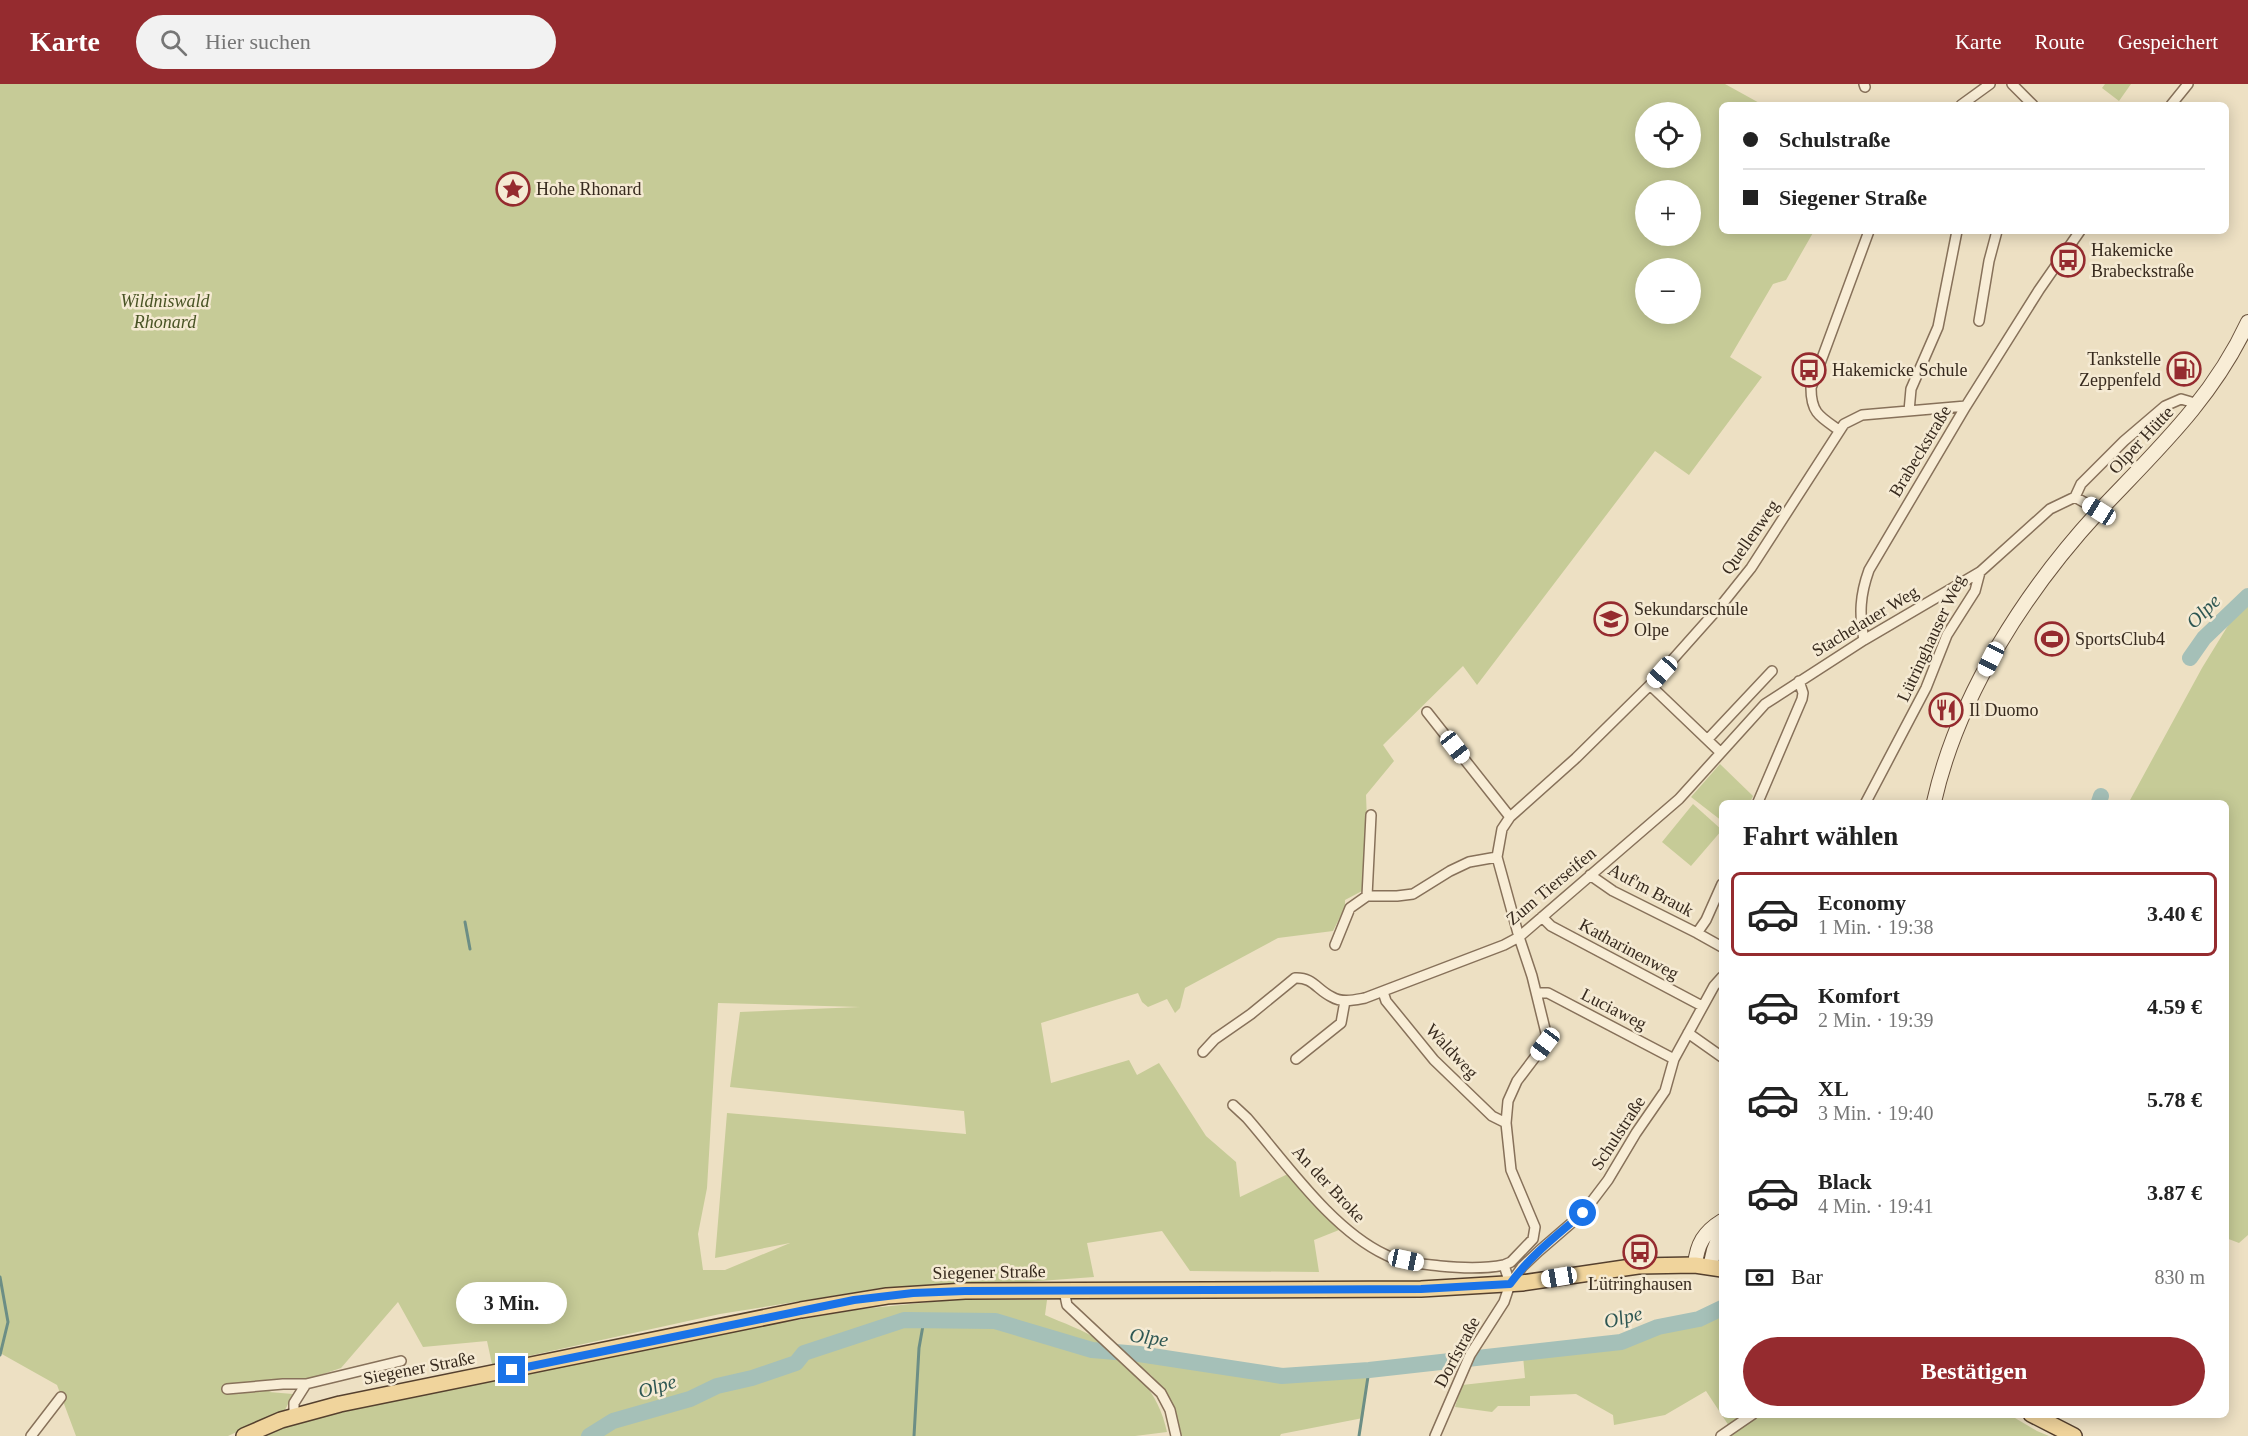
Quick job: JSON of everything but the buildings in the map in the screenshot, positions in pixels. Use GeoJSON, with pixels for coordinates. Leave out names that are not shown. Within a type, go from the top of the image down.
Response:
{"type":"FeatureCollection","features":[{"type":"Feature","properties":{"kind":"main road","name":"Siegener Straße"},"geometry":{"type":"LineString","coordinates":[[244,1436],[294,1416],[340,1404],[854,1300],[913,1293],[1421,1289],[1510,1284],[1638,1266],[1709,1267]]}},
{"type":"Feature","properties":{"kind":"main road"},"geometry":{"type":"LineString","coordinates":[[2039,1418],[2074,1436]]}},
{"type":"Feature","properties":{"kind":"street"},"geometry":{"type":"LineString","coordinates":[[1965,102],[1990,84]]}},
{"type":"Feature","properties":{"kind":"street"},"geometry":{"type":"LineString","coordinates":[[2012,84],[2030,102]]}},
{"type":"Feature","properties":{"kind":"street"},"geometry":{"type":"LineString","coordinates":[[2173,102],[2188,84]]}},
{"type":"Feature","properties":{"kind":"street"},"geometry":{"type":"LineString","coordinates":[[1839,430],[1818,416],[1811,403],[1811,388],[1868,234]]}},
{"type":"Feature","properties":{"kind":"street"},"geometry":{"type":"LineString","coordinates":[[1909,411],[1911,388],[1938,327],[1957,234]]}},
{"type":"Feature","properties":{"kind":"street"},"geometry":{"type":"LineString","coordinates":[[1979,321],[1989,261],[1996,234]]}},
{"type":"Feature","properties":{"kind":"street","name":"Brabeckstraße"},"geometry":{"type":"LineString","coordinates":[[1864,640],[1860,600],[1869,570],[1965,406],[2078,234]]}},
{"type":"Feature","properties":{"kind":"street","name":"Olper Hütte"},"geometry":{"type":"LineString","coordinates":[[1936,797],[1947,757],[1972,697],[1995,651],[2026,603],[2099,511],[2146,463],[2198,404],[2227,363],[2248,322]]}},
{"type":"Feature","properties":{"kind":"street","name":"Lütringhauser Weg"},"geometry":{"type":"LineString","coordinates":[[1868,798],[1916,709],[1947,635],[1975,591],[1980,572],[2050,509],[2075,497],[2080,484],[2124,441],[2165,406],[2181,399],[2189,399],[2198,404]]}},
{"type":"Feature","properties":{"kind":"street","name":"Quellenweg"},"geometry":{"type":"LineString","coordinates":[[1497,857],[1502,829],[1510,817],[1576,758],[1650,685],[1751,568],[1839,430],[1848,420],[1862,415],[1965,406]]}},
{"type":"Feature","properties":{"kind":"street"},"geometry":{"type":"LineString","coordinates":[[2075,497],[2099,511]]}},
{"type":"Feature","properties":{"kind":"street","name":"Stachelauer Weg"},"geometry":{"type":"LineString","coordinates":[[1765,704],[1864,640],[1980,572]]}},
{"type":"Feature","properties":{"kind":"street"},"geometry":{"type":"LineString","coordinates":[[1707,739],[1772,671]]}},
{"type":"Feature","properties":{"kind":"street"},"geometry":{"type":"LineString","coordinates":[[1759,800],[1802,699],[1803,693],[1799,681]]}},
{"type":"Feature","properties":{"kind":"street"},"geometry":{"type":"LineString","coordinates":[[1650,685],[1720,753]]}},
{"type":"Feature","properties":{"kind":"street","name":"Zum Tierseifen"},"geometry":{"type":"LineString","coordinates":[[1345,1001],[1383,993],[1519,937],[1679,799],[1765,704]]}},
{"type":"Feature","properties":{"kind":"street"},"geometry":{"type":"LineString","coordinates":[[1427,712],[1510,817]]}},
{"type":"Feature","properties":{"kind":"street"},"geometry":{"type":"LineString","coordinates":[[1367,896],[1371,815]]}},
{"type":"Feature","properties":{"kind":"street"},"geometry":{"type":"LineString","coordinates":[[1335,945],[1350,908],[1367,896],[1413,894],[1469,862],[1497,857],[1537,993],[1546,1033],[1545,1044],[1517,1081],[1508,1101],[1506,1123],[1510,1170],[1535,1227],[1533,1239],[1511,1262],[1504,1265],[1510,1284]]}},
{"type":"Feature","properties":{"kind":"street","name":"Auf'm Brauk"},"geometry":{"type":"LineString","coordinates":[[1590,875],[1613,891],[1719,944]]}},
{"type":"Feature","properties":{"kind":"street","name":"Auf'm Brauk"},"geometry":{"type":"LineString","coordinates":[[1697,933],[1706,920],[1719,891]]}},
{"type":"Feature","properties":{"kind":"street","name":"Katharinenweg"},"geometry":{"type":"LineString","coordinates":[[1542,917],[1551,927],[1702,1006]]}},
{"type":"Feature","properties":{"kind":"street"},"geometry":{"type":"LineString","coordinates":[[1203,1052],[1215,1039],[1251,1014],[1295,978],[1305,977],[1333,998],[1345,1001],[1341,1023],[1296,1059]]}},
{"type":"Feature","properties":{"kind":"street","name":"Schulstraße"},"geometry":{"type":"LineString","coordinates":[[1510,1284],[1531,1259],[1583,1213],[1608,1180],[1665,1091],[1674,1059],[1702,1006],[1719,980]]}},
{"type":"Feature","properties":{"kind":"street","name":"Waldweg"},"geometry":{"type":"LineString","coordinates":[[1383,993],[1386,1001],[1434,1060],[1492,1116],[1506,1123]]}},
{"type":"Feature","properties":{"kind":"street","name":"Luciaweg"},"geometry":{"type":"LineString","coordinates":[[1537,993],[1548,993],[1674,1059]]}},
{"type":"Feature","properties":{"kind":"street"},"geometry":{"type":"LineString","coordinates":[[1688,1033],[1719,1054]]}},
{"type":"Feature","properties":{"kind":"street","name":"An der Broke"},"geometry":{"type":"LineString","coordinates":[[1233,1106],[1247,1118],[1342,1227],[1388,1257],[1449,1267],[1504,1265]]}},
{"type":"Feature","properties":{"kind":"street"},"geometry":{"type":"LineString","coordinates":[[1709,1267],[1698,1247],[1703,1237],[1719,1224]]}},
{"type":"Feature","properties":{"kind":"street"},"geometry":{"type":"LineString","coordinates":[[1709,1267],[1719,1238]]}},
{"type":"Feature","properties":{"kind":"street","name":"Dorfstraße"},"geometry":{"type":"LineString","coordinates":[[1435,1436],[1470,1355],[1504,1302],[1510,1284]]}},
{"type":"Feature","properties":{"kind":"street"},"geometry":{"type":"LineString","coordinates":[[1064,1291],[1067,1305],[1154,1384],[1167,1401],[1176,1436]]}},
{"type":"Feature","properties":{"kind":"street"},"geometry":{"type":"LineString","coordinates":[[228,1389],[306,1384],[401,1361]]}},
{"type":"Feature","properties":{"kind":"street"},"geometry":{"type":"LineString","coordinates":[[294,1416],[294,1403],[306,1384]]}},
{"type":"Feature","properties":{"kind":"street"},"geometry":{"type":"LineString","coordinates":[[31,1436],[61,1397]]}},
{"type":"Feature","properties":{"kind":"street"},"geometry":{"type":"LineString","coordinates":[[1721,1436],[1747,1418]]}},
{"type":"Feature","properties":{"kind":"green space","name":"Wildniswald Rhonard"},"geometry":{"type":"Polygon","coordinates":[[[0,84],[1725,84],[1758,102],[1719,102],[1719,234],[1812,234],[1786,280],[1773,284],[1730,357],[1762,377],[1689,475],[1655,451],[1477,685],[1463,666],[1383,745],[1394,761],[1366,795],[1367,821],[1362,891],[1345,900],[1345,907],[1333,931],[1278,938],[1185,988],[1180,1008],[1175,1013],[1167,999],[1148,1007],[1142,1002],[1138,993],[1041,1023],[1051,1083],[1129,1060],[1137,1075],[1159,1063],[1206,1136],[1236,1162],[1240,1197],[1290,1173],[1339,1230],[1314,1240],[1319,1272],[1190,1271],[1162,1231],[1087,1243],[1094,1277],[881,1288],[720,1314],[492,1364],[487,1341],[423,1347],[398,1302],[341,1368],[269,1392],[293,1394],[285,1410],[228,1436],[76,1436],[57,1385],[0,1353],[0,84]],[[718,1003],[707,1188],[698,1234],[703,1270],[725,1270],[790,1243],[715,1258],[727,1113],[966,1134],[964,1111],[730,1087],[740,1012],[860,1007],[718,1003]]]}},
{"type":"Feature","properties":{"kind":"green space"},"geometry":{"type":"Polygon","coordinates":[[[2105,84],[2131,84],[2119,101],[2102,88],[2105,84]]]}},
{"type":"Feature","properties":{"kind":"green space"},"geometry":{"type":"Polygon","coordinates":[[[2248,593],[2248,1235],[2239,1243],[2229,1239],[2229,800],[2130,800],[2202,668],[2248,593]]]}},
{"type":"Feature","properties":{"kind":"green space"},"geometry":{"type":"Polygon","coordinates":[[[1720,764],[1753,796],[1751,800],[1719,800],[1719,819],[1691,797],[1720,764]]]}},
{"type":"Feature","properties":{"kind":"green space"},"geometry":{"type":"Polygon","coordinates":[[[1693,804],[1719,827],[1719,833],[1691,866],[1662,842],[1693,804]]]}},
{"type":"Feature","properties":{"kind":"green space"},"geometry":{"type":"Polygon","coordinates":[[[951,1300],[1047,1300],[1045,1315],[1094,1337],[1133,1370],[1158,1404],[1167,1432],[1135,1436],[258,1436],[273,1429],[329,1412],[733,1331],[861,1309],[951,1300]]]}},
{"type":"Feature","properties":{"kind":"green space"},"geometry":{"type":"Polygon","coordinates":[[[1719,1314],[1719,1411],[1706,1391],[1665,1415],[1614,1425],[1613,1415],[1576,1394],[1530,1396],[1530,1406],[1498,1406],[1492,1412],[1455,1407],[1462,1385],[1525,1378],[1523,1356],[1628,1345],[1658,1331],[1699,1324],[1719,1314]]]}},
{"type":"Feature","properties":{"kind":"green space"},"geometry":{"type":"Polygon","coordinates":[[[1129,1357],[1281,1378],[1369,1372],[1363,1418],[1280,1436],[1180,1436],[1173,1409],[1152,1376],[1129,1357]]]}},
{"type":"Feature","properties":{"kind":"green space"},"geometry":{"type":"Polygon","coordinates":[[[1724,1418],[1740,1418],[1729,1426],[1724,1418]]]}},
{"type":"Feature","properties":{"kind":"green space"},"geometry":{"type":"Polygon","coordinates":[[[1755,1418],[2015,1418],[2049,1436],[1730,1436],[1755,1418]]]}},
{"type":"Feature","properties":{"kind":"waterway","name":"Olpe"},"geometry":{"type":"LineString","coordinates":[[2190,658],[2204,638],[2248,596]]}},
{"type":"Feature","properties":{"kind":"waterway","name":"Olpe"},"geometry":{"type":"LineString","coordinates":[[2100,800],[2101,796]]}},
{"type":"Feature","properties":{"kind":"waterway"},"geometry":{"type":"LineString","coordinates":[[465,922],[470,949]]}},
{"type":"Feature","properties":{"kind":"waterway"},"geometry":{"type":"LineString","coordinates":[[0,1277],[8,1322],[0,1355]]}},
{"type":"Feature","properties":{"kind":"waterway","name":"Olpe"},"geometry":{"type":"LineString","coordinates":[[589,1436],[613,1421],[690,1399],[717,1386],[752,1378],[796,1363],[804,1353],[904,1320],[995,1321],[1092,1350],[1139,1354],[1282,1376],[1369,1370],[1621,1342],[1658,1327],[1699,1319],[1719,1309]]}},
{"type":"Feature","properties":{"kind":"waterway"},"geometry":{"type":"LineString","coordinates":[[914,1436],[919,1348],[924,1320]]}},
{"type":"Feature","properties":{"kind":"waterway"},"geometry":{"type":"LineString","coordinates":[[1359,1436],[1369,1370]]}},
{"type":"Feature","properties":{"kind":"place","name":"Hohe Rhonard"},"geometry":{"type":"Point","coordinates":[513,189]}},
{"type":"Feature","properties":{"kind":"place","name":"Hakemicke Brabeckstraße"},"geometry":{"type":"Point","coordinates":[2068,260]}},
{"type":"Feature","properties":{"kind":"place","name":"Tankstelle Zeppenfeld"},"geometry":{"type":"Point","coordinates":[2184,369]}},
{"type":"Feature","properties":{"kind":"place","name":"Hakemicke Schule"},"geometry":{"type":"Point","coordinates":[1809,370]}},
{"type":"Feature","properties":{"kind":"place","name":"Sekundarschule Olpe"},"geometry":{"type":"Point","coordinates":[1611,619]}},
{"type":"Feature","properties":{"kind":"place","name":"SportsClub4"},"geometry":{"type":"Point","coordinates":[2052,639]}},
{"type":"Feature","properties":{"kind":"place","name":"Il Duomo"},"geometry":{"type":"Point","coordinates":[1946,710]}},
{"type":"Feature","properties":{"kind":"place","name":"Lütringhausen"},"geometry":{"type":"Point","coordinates":[1640,1252]}},
{"type":"Feature","properties":{"kind":"route"},"geometry":{"type":"LineString","coordinates":[[512,1370],[801,1310],[854,1300],[913,1293],[1421,1289],[1510,1284],[1522,1267],[1583,1213]]}}]}
